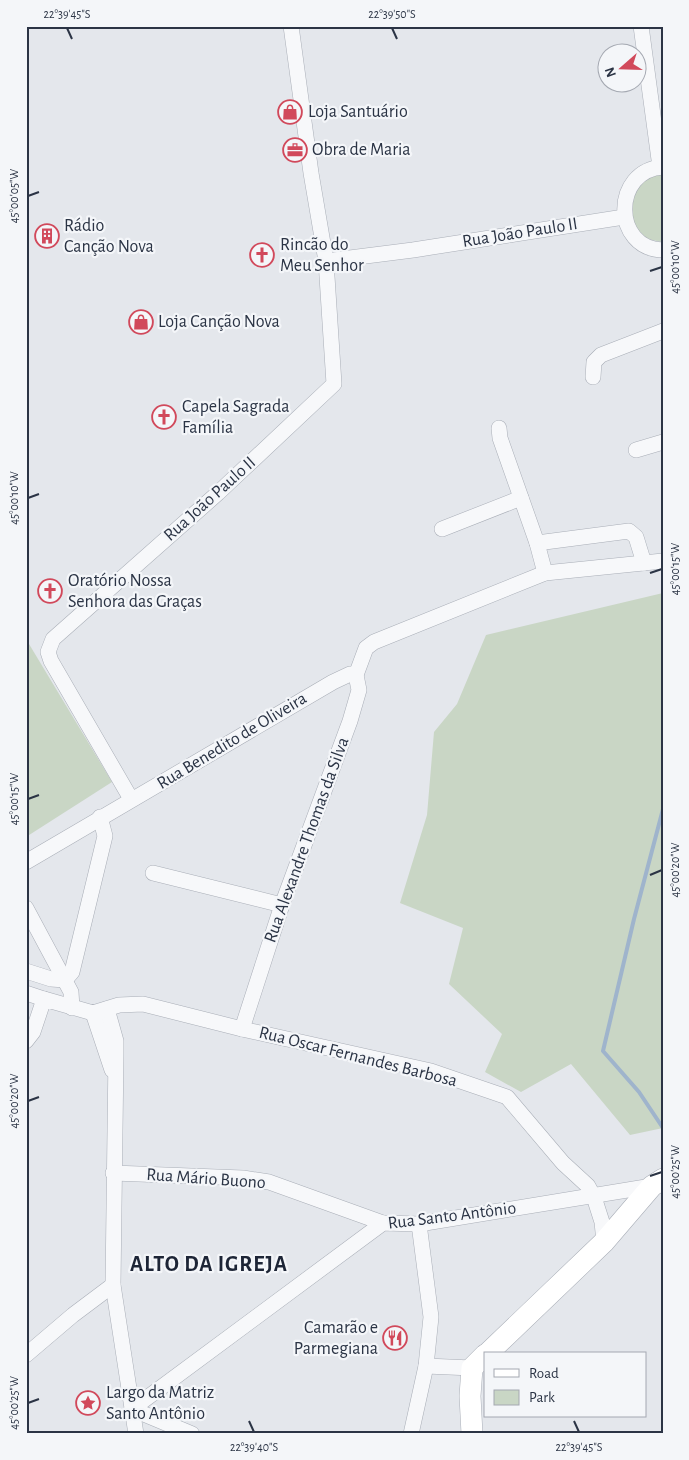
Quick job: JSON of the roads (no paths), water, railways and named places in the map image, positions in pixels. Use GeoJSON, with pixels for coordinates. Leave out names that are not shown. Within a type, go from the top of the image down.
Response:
{"type":"FeatureCollection","features":[{"type":"Feature","properties":{"kind":"main road"},"geometry":{"type":"LineString","coordinates":[[488,1352],[604,1242],[657,1182]]}},
{"type":"Feature","properties":{"kind":"main road"},"geometry":{"type":"LineString","coordinates":[[472,1434],[470,1396],[481,1359]]}},
{"type":"Feature","properties":{"kind":"street","name":"Rua João Paulo II"},"geometry":{"type":"LineString","coordinates":[[131,799],[51,661],[48,652],[53,638],[218,493],[334,384],[326,261],[311,173],[291,26]]}},
{"type":"Feature","properties":{"kind":"street"},"geometry":{"type":"LineString","coordinates":[[641,26],[661,167],[639,176],[631,184],[626,194],[624,217],[628,229],[636,239],[647,246],[663,250]]}},
{"type":"Feature","properties":{"kind":"street","name":"Rua João Paulo II"},"geometry":{"type":"LineString","coordinates":[[326,261],[413,250],[624,217]]}},
{"type":"Feature","properties":{"kind":"street"},"geometry":{"type":"LineString","coordinates":[[593,377],[594,362],[601,354],[663,331]]}},
{"type":"Feature","properties":{"kind":"street"},"geometry":{"type":"LineString","coordinates":[[499,428],[500,438],[537,543],[545,573]]}},
{"type":"Feature","properties":{"kind":"street"},"geometry":{"type":"LineString","coordinates":[[636,450],[663,442]]}},
{"type":"Feature","properties":{"kind":"street"},"geometry":{"type":"LineString","coordinates":[[442,529],[521,498]]}},
{"type":"Feature","properties":{"kind":"street"},"geometry":{"type":"LineString","coordinates":[[537,543],[629,531],[636,537],[644,563]]}},
{"type":"Feature","properties":{"kind":"street"},"geometry":{"type":"LineString","coordinates":[[356,675],[366,648],[374,642],[545,573],[663,561]]}},
{"type":"Feature","properties":{"kind":"street","name":"Rua Benedito de Oliveira"},"geometry":{"type":"LineString","coordinates":[[26,862],[333,682],[350,674],[356,675]]}},
{"type":"Feature","properties":{"kind":"street","name":"Rua Alexandre Thomas da Silva"},"geometry":{"type":"LineString","coordinates":[[242,1029],[282,905],[350,721],[359,690],[356,675]]}},
{"type":"Feature","properties":{"kind":"street"},"geometry":{"type":"LineString","coordinates":[[65,980],[72,972],[104,836],[100,817]]}},
{"type":"Feature","properties":{"kind":"street"},"geometry":{"type":"LineString","coordinates":[[153,873],[282,905]]}},
{"type":"Feature","properties":{"kind":"street"},"geometry":{"type":"LineString","coordinates":[[26,908],[71,992],[72,1008]]}},
{"type":"Feature","properties":{"kind":"street"},"geometry":{"type":"LineString","coordinates":[[26,971],[51,979],[65,980]]}},
{"type":"Feature","properties":{"kind":"street"},"geometry":{"type":"LineString","coordinates":[[26,993],[72,1008],[100,1011],[116,1041],[113,1285],[136,1434]]}},
{"type":"Feature","properties":{"kind":"street"},"geometry":{"type":"LineString","coordinates":[[26,1041],[38,1021],[44,999]]}},
{"type":"Feature","properties":{"kind":"street","name":"Rua Oscar Fernandes Barbosa"},"geometry":{"type":"LineString","coordinates":[[100,1011],[119,1005],[143,1004],[242,1029],[431,1071],[507,1097],[563,1164],[588,1186],[594,1197],[602,1222],[604,1242]]}},
{"type":"Feature","properties":{"kind":"street","name":"Rua Mário Buono"},"geometry":{"type":"LineString","coordinates":[[113,1173],[243,1178],[270,1182],[383,1223]]}},
{"type":"Feature","properties":{"kind":"street","name":"Rua Santo Antônio"},"geometry":{"type":"LineString","coordinates":[[132,1409],[383,1223],[419,1224],[594,1197],[657,1182]]}},
{"type":"Feature","properties":{"kind":"street"},"geometry":{"type":"LineString","coordinates":[[411,1434],[426,1366],[431,1317],[419,1224]]}},
{"type":"Feature","properties":{"kind":"street"},"geometry":{"type":"LineString","coordinates":[[26,1356],[73,1314],[113,1285]]}},
{"type":"Feature","properties":{"kind":"street"},"geometry":{"type":"LineString","coordinates":[[426,1366],[481,1359]]}},
{"type":"Feature","properties":{"kind":"street"},"geometry":{"type":"LineString","coordinates":[[132,1409],[192,1434]]}},
{"type":"Feature","properties":{"kind":"waterway"},"geometry":{"type":"LineString","coordinates":[[663,809],[634,919],[603,1051],[639,1092],[663,1128]]}},
{"type":"Feature","properties":{"kind":"place","name":"Loja Santuário"},"geometry":{"type":"Point","coordinates":[290,112]}},
{"type":"Feature","properties":{"kind":"place","name":"Obra de Maria"},"geometry":{"type":"Point","coordinates":[295,150]}},
{"type":"Feature","properties":{"kind":"place","name":"Rádio Canção Nova"},"geometry":{"type":"Point","coordinates":[47,236]}},
{"type":"Feature","properties":{"kind":"place","name":"Rincão do Meu Senhor"},"geometry":{"type":"Point","coordinates":[262,255]}},
{"type":"Feature","properties":{"kind":"place","name":"Loja Canção Nova"},"geometry":{"type":"Point","coordinates":[141,322]}},
{"type":"Feature","properties":{"kind":"place","name":"Capela Sagrada Família"},"geometry":{"type":"Point","coordinates":[164,417]}},
{"type":"Feature","properties":{"kind":"place","name":"Oratório Nossa Senhora das Graças"},"geometry":{"type":"Point","coordinates":[50,591]}},
{"type":"Feature","properties":{"kind":"place","name":"Camarão e Parmegiana"},"geometry":{"type":"Point","coordinates":[395,1338]}},
{"type":"Feature","properties":{"kind":"place","name":"Largo da Matriz Santo Antônio"},"geometry":{"type":"Point","coordinates":[88,1403]}},
{"type":"Feature","properties":{"kind":"district","name":"ALTO DA IGREJA"},"geometry":{"type":"Point","coordinates":[209,1264]}}]}
